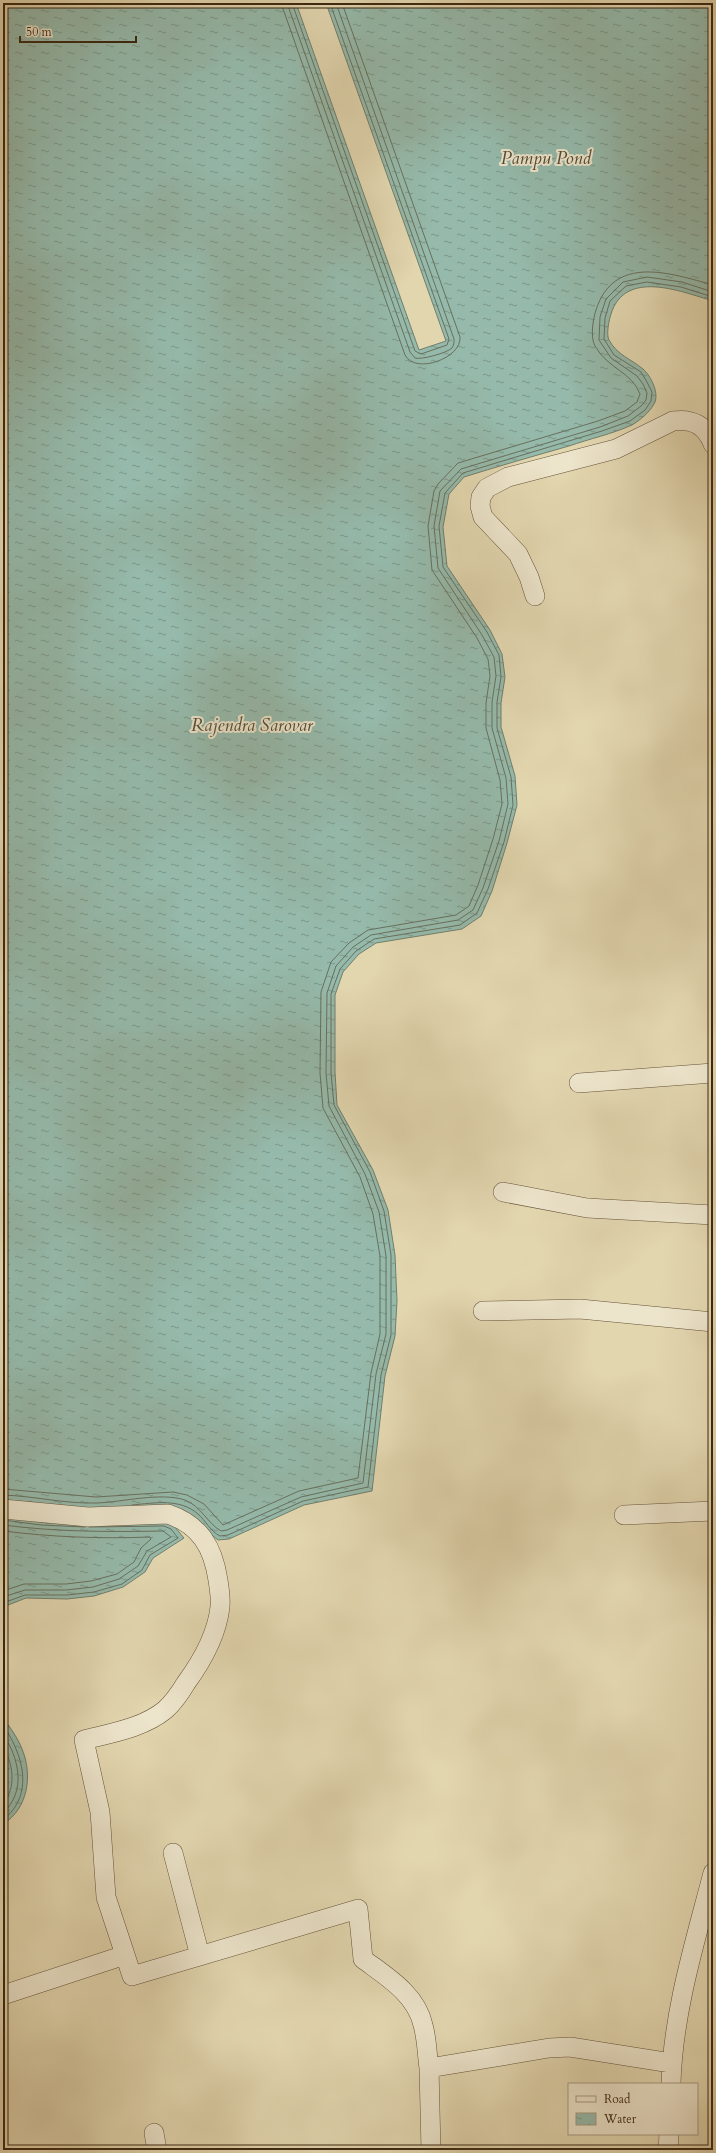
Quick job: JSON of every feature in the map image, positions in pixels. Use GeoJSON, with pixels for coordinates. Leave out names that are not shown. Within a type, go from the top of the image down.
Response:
{"type":"FeatureCollection","features":[{"type":"Feature","properties":{"kind":"street"},"geometry":{"type":"LineString","coordinates":[[535,596],[529,577],[518,554],[483,517],[480,506],[481,497],[487,488],[508,477],[616,449],[673,421],[682,420],[700,425],[706,431],[713,444]]}},
{"type":"Feature","properties":{"kind":"street"},"geometry":{"type":"LineString","coordinates":[[579,1083],[713,1073]]}},
{"type":"Feature","properties":{"kind":"street"},"geometry":{"type":"LineString","coordinates":[[503,1192],[587,1208],[713,1215]]}},
{"type":"Feature","properties":{"kind":"street"},"geometry":{"type":"LineString","coordinates":[[483,1311],[580,1309],[713,1322]]}},
{"type":"Feature","properties":{"kind":"street"},"geometry":{"type":"LineString","coordinates":[[3,1509],[88,1517],[168,1514],[180,1518],[201,1533],[212,1555],[219,1589],[220,1607],[211,1640],[195,1671],[173,1703],[158,1716],[145,1723],[84,1740],[100,1812],[106,1897],[132,1976],[358,1909],[363,1959],[399,1985],[416,2007],[424,2025],[429,2068],[431,2150]]}},
{"type":"Feature","properties":{"kind":"street"},"geometry":{"type":"LineString","coordinates":[[624,1515],[713,1511]]}},
{"type":"Feature","properties":{"kind":"street"},"geometry":{"type":"LineString","coordinates":[[173,1853],[200,1956]]}},
{"type":"Feature","properties":{"kind":"street"},"geometry":{"type":"LineString","coordinates":[[671,2083],[671,2063],[678,2013],[713,1873]]}},
{"type":"Feature","properties":{"kind":"street"},"geometry":{"type":"LineString","coordinates":[[3,1995],[125,1955]]}},
{"type":"Feature","properties":{"kind":"street"},"geometry":{"type":"LineString","coordinates":[[429,2068],[564,2047],[671,2063]]}},
{"type":"Feature","properties":{"kind":"street"},"geometry":{"type":"LineString","coordinates":[[668,2150],[669,2135]]}},
{"type":"Feature","properties":{"kind":"water","name":"Rajendra Sarovar"},"geometry":{"type":"Polygon","coordinates":[[[3,3],[296,3],[419,350],[446,341],[326,3],[713,3],[713,301],[685,292],[655,287],[641,287],[628,292],[618,300],[611,314],[608,327],[608,337],[616,349],[643,369],[652,381],[656,400],[650,410],[632,425],[617,431],[464,477],[449,494],[443,527],[447,566],[490,630],[502,654],[505,677],[501,703],[501,727],[515,776],[517,805],[492,891],[481,916],[462,929],[376,943],[359,954],[343,972],[335,995],[335,1072],[337,1105],[373,1170],[388,1210],[395,1255],[397,1301],[395,1336],[385,1376],[372,1491],[304,1505],[229,1539],[218,1540],[192,1516],[179,1509],[171,1507],[96,1512],[3,1503],[3,3]]]}},
{"type":"Feature","properties":{"kind":"water"},"geometry":{"type":"Polygon","coordinates":[[[3,1516],[165,1522],[174,1526],[184,1538],[153,1558],[145,1572],[123,1587],[94,1596],[67,1599],[26,1598],[3,1607],[3,1516]]]}},
{"type":"Feature","properties":{"kind":"water"},"geometry":{"type":"Polygon","coordinates":[[[3,1717],[22,1749],[27,1770],[27,1780],[23,1801],[18,1810],[3,1824],[3,1717]]]}},
{"type":"Feature","properties":{"kind":"water label","name":"Pampu Pond"},"geometry":{"type":"Point","coordinates":[546,158]}}]}
